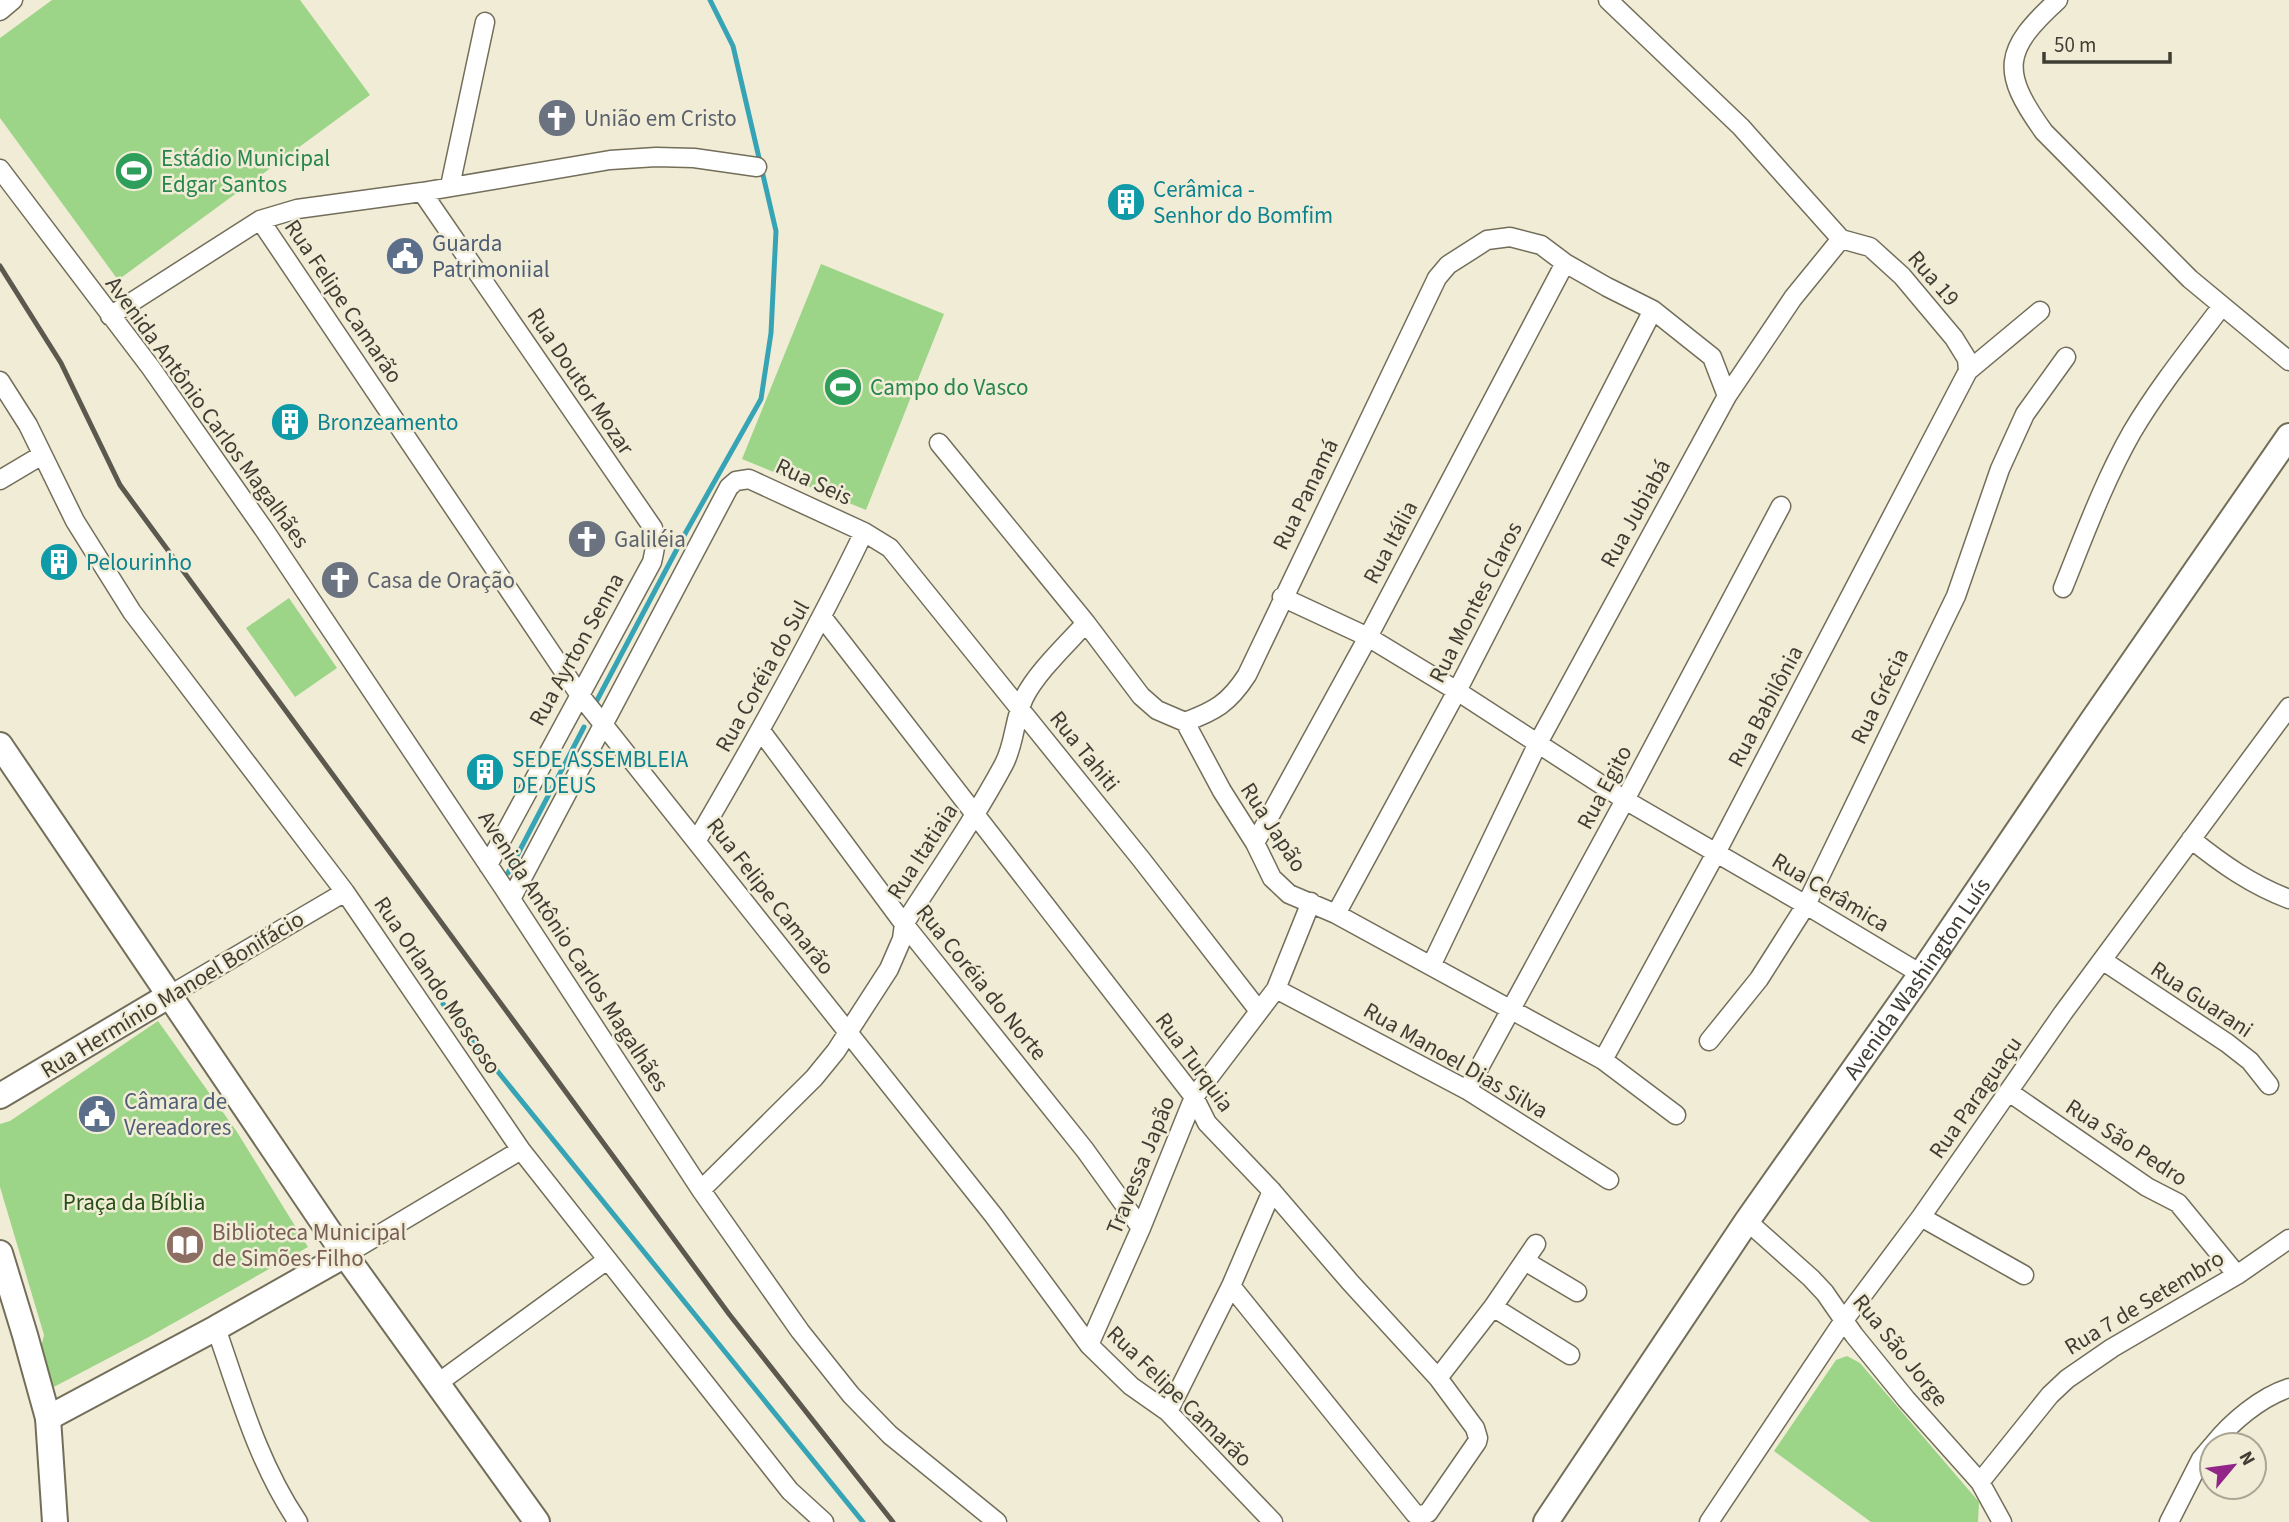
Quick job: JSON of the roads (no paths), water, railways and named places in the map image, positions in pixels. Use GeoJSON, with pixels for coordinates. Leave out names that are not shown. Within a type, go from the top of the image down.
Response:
{"type":"FeatureCollection","features":[{"type":"Feature","properties":{"kind":"main road","name":"Avenida Washington Luís"},"geometry":{"type":"LineString","coordinates":[[1545,1522],[1747,1221],[1921,974],[2289,436]]}},
{"type":"Feature","properties":{"kind":"main road"},"geometry":{"type":"LineString","coordinates":[[0,745],[345,1255],[537,1522]]}},
{"type":"Feature","properties":{"kind":"main road","name":"Rua Hermínio Manoel Bonifácio"},"geometry":{"type":"LineString","coordinates":[[0,1096],[170,995]]}},
{"type":"Feature","properties":{"kind":"main road"},"geometry":{"type":"LineString","coordinates":[[0,1253],[48,1418],[55,1522]]}},
{"type":"Feature","properties":{"kind":"main road"},"geometry":{"type":"LineString","coordinates":[[48,1418],[345,1255]]}},
{"type":"Feature","properties":{"kind":"street"},"geometry":{"type":"LineString","coordinates":[[0,11],[13,0]]}},
{"type":"Feature","properties":{"kind":"street"},"geometry":{"type":"LineString","coordinates":[[1608,0],[1741,127],[1841,239]]}},
{"type":"Feature","properties":{"kind":"street"},"geometry":{"type":"LineString","coordinates":[[2058,0],[2031,24],[2015,52],[2013,66],[2018,88],[2028,110],[2044,132],[2190,279],[2289,361]]}},
{"type":"Feature","properties":{"kind":"street"},"geometry":{"type":"LineString","coordinates":[[450,186],[485,22]]}},
{"type":"Feature","properties":{"kind":"street"},"geometry":{"type":"LineString","coordinates":[[110,316],[260,220],[297,209],[422,192],[610,160],[656,157],[757,167]]}},
{"type":"Feature","properties":{"kind":"street","name":"Avenida Antônio Carlos Magalhães"},"geometry":{"type":"LineString","coordinates":[[0,169],[151,368],[265,531],[511,899],[701,1190],[800,1331],[851,1395],[890,1436],[997,1522]]}},
{"type":"Feature","properties":{"kind":"street","name":"Rua Doutor Mozar"},"geometry":{"type":"LineString","coordinates":[[422,192],[653,528]]}},
{"type":"Feature","properties":{"kind":"street","name":"Rua Felipe Camarão"},"geometry":{"type":"LineString","coordinates":[[260,220],[579,694],[994,1216],[1089,1345],[1131,1386],[1168,1412],[1273,1522]]}},
{"type":"Feature","properties":{"kind":"street","name":"Rua Panamá"},"geometry":{"type":"LineString","coordinates":[[1185,722],[1224,704],[1247,675],[1282,597],[1437,278],[1448,265],[1487,240],[1510,237],[1541,245],[1565,263]]}},
{"type":"Feature","properties":{"kind":"street","name":"Rua 19"},"geometry":{"type":"LineString","coordinates":[[1841,239],[1870,247],[1902,276],[1954,338],[1967,359],[1968,371]]}},
{"type":"Feature","properties":{"kind":"street","name":"Rua Jubiabá"},"geometry":{"type":"LineString","coordinates":[[1431,966],[1538,743],[1727,396],[1793,298],[1841,239]]}},
{"type":"Feature","properties":{"kind":"street"},"geometry":{"type":"LineString","coordinates":[[1565,263],[1653,310],[1712,357],[1727,396]]}},
{"type":"Feature","properties":{"kind":"street","name":"Rua Itália"},"geometry":{"type":"LineString","coordinates":[[1255,843],[1368,637],[1565,263]]}},
{"type":"Feature","properties":{"kind":"street"},"geometry":{"type":"LineString","coordinates":[[2063,588],[2110,474],[2132,432],[2155,396],[2222,306]]}},
{"type":"Feature","properties":{"kind":"street","name":"Rua Montes Claros"},"geometry":{"type":"LineString","coordinates":[[1336,914],[1457,691],[1653,310]]}},
{"type":"Feature","properties":{"kind":"street"},"geometry":{"type":"LineString","coordinates":[[1968,371],[2040,311]]}},
{"type":"Feature","properties":{"kind":"street","name":"Rua Grécia"},"geometry":{"type":"LineString","coordinates":[[1709,1041],[1759,979],[1806,905],[1956,596],[2000,469],[2025,414],[2066,357]]}},
{"type":"Feature","properties":{"kind":"street","name":"Rua Babilônia"},"geometry":{"type":"LineString","coordinates":[[1603,1060],[1716,853],[1968,371]]}},
{"type":"Feature","properties":{"kind":"street","name":"Rua Orlando Moscoso"},"geometry":{"type":"LineString","coordinates":[[0,381],[27,425],[75,521],[132,612],[345,892],[521,1150],[790,1491],[824,1522]]}},
{"type":"Feature","properties":{"kind":"street"},"geometry":{"type":"LineString","coordinates":[[939,443],[1086,623],[1141,696],[1157,710],[1185,722]]}},
{"type":"Feature","properties":{"kind":"street"},"geometry":{"type":"LineString","coordinates":[[0,480],[42,455]]}},
{"type":"Feature","properties":{"kind":"street","name":"Rua Seis"},"geometry":{"type":"LineString","coordinates":[[603,722],[729,487],[743,479],[757,481],[864,532]]}},
{"type":"Feature","properties":{"kind":"street","name":"Rua Egito"},"geometry":{"type":"LineString","coordinates":[[1466,1090],[1625,800],[1781,506]]}},
{"type":"Feature","properties":{"kind":"street","name":"Rua Ayrton Senna"},"geometry":{"type":"LineString","coordinates":[[488,865],[652,562],[656,547],[653,528]]}},
{"type":"Feature","properties":{"kind":"street","name":"Rua Coréia do Sul"},"geometry":{"type":"LineString","coordinates":[[697,840],[823,618],[864,532]]}},
{"type":"Feature","properties":{"kind":"street","name":"Rua Tahiti"},"geometry":{"type":"LineString","coordinates":[[864,532],[890,548],[1141,859],[1259,1011]]}},
{"type":"Feature","properties":{"kind":"street","name":"Rua Cerâmica"},"geometry":{"type":"LineString","coordinates":[[1282,597],[1368,637],[1625,800],[1921,974]]}},
{"type":"Feature","properties":{"kind":"street","name":"Rua Turquia"},"geometry":{"type":"LineString","coordinates":[[823,618],[1194,1097],[1207,1123],[1272,1191],[1438,1378],[1475,1428],[1478,1438],[1431,1510],[1425,1515],[1415,1514],[1231,1286]]}},
{"type":"Feature","properties":{"kind":"street","name":"Rua Itatiaia"},"geometry":{"type":"LineString","coordinates":[[701,1190],[814,1078],[836,1051],[889,969],[902,939],[904,924],[1006,762],[1020,709],[1031,687],[1086,623]]}},
{"type":"Feature","properties":{"kind":"street","name":"Rua Paraguaçu"},"geometry":{"type":"LineString","coordinates":[[1709,1522],[1843,1320],[1921,1217],[2102,960],[2289,707]]}},
{"type":"Feature","properties":{"kind":"street"},"geometry":{"type":"LineString","coordinates":[[511,899],[603,722]]}},
{"type":"Feature","properties":{"kind":"street","name":"Rua Japão"},"geometry":{"type":"LineString","coordinates":[[1185,722],[1222,791],[1255,843],[1272,878],[1289,894],[1336,914],[1603,1060],[1676,1115]]}},
{"type":"Feature","properties":{"kind":"street","name":"Rua Coréia do Norte"},"geometry":{"type":"LineString","coordinates":[[761,731],[904,924],[1085,1150],[1141,1228]]}},
{"type":"Feature","properties":{"kind":"street"},"geometry":{"type":"LineString","coordinates":[[2191,839],[2225,867],[2289,899]]}},
{"type":"Feature","properties":{"kind":"street","name":"Rua Hermínio Manoel Bonifácio"},"geometry":{"type":"LineString","coordinates":[[170,995],[345,892]]}},
{"type":"Feature","properties":{"kind":"street","name":"Travessa Japão"},"geometry":{"type":"LineString","coordinates":[[1089,1345],[1141,1228],[1194,1097],[1276,989],[1311,902]]}},
{"type":"Feature","properties":{"kind":"street","name":"Rua Guarani"},"geometry":{"type":"LineString","coordinates":[[2102,960],[2227,1043],[2250,1061],[2269,1085]]}},
{"type":"Feature","properties":{"kind":"street","name":"Rua Manoel Dias Silva"},"geometry":{"type":"LineString","coordinates":[[1276,989],[1466,1090],[1609,1180]]}},
{"type":"Feature","properties":{"kind":"street","name":"Rua São Pedro"},"geometry":{"type":"LineString","coordinates":[[2009,1092],[2147,1187],[2178,1203],[2237,1275]]}},
{"type":"Feature","properties":{"kind":"street"},"geometry":{"type":"LineString","coordinates":[[345,1255],[521,1150]]}},
{"type":"Feature","properties":{"kind":"street"},"geometry":{"type":"LineString","coordinates":[[1168,1412],[1231,1286],[1272,1191]]}},
{"type":"Feature","properties":{"kind":"street"},"geometry":{"type":"LineString","coordinates":[[1921,1217],[2024,1275]]}},
{"type":"Feature","properties":{"kind":"street","name":"Rua São Jorge"},"geometry":{"type":"LineString","coordinates":[[1747,1221],[1825,1293],[1906,1399],[1980,1482],[2000,1521]]}},
{"type":"Feature","properties":{"kind":"street","name":"Rua 7 de Setembro"},"geometry":{"type":"LineString","coordinates":[[1980,1482],[2050,1395],[2067,1379],[2112,1348],[2237,1275],[2289,1239]]}},
{"type":"Feature","properties":{"kind":"street"},"geometry":{"type":"LineString","coordinates":[[1438,1378],[1493,1307],[1536,1244]]}},
{"type":"Feature","properties":{"kind":"street"},"geometry":{"type":"LineString","coordinates":[[438,1383],[607,1260]]}},
{"type":"Feature","properties":{"kind":"street"},"geometry":{"type":"LineString","coordinates":[[1525,1261],[1577,1292]]}},
{"type":"Feature","properties":{"kind":"street"},"geometry":{"type":"LineString","coordinates":[[1493,1307],[1570,1355]]}},
{"type":"Feature","properties":{"kind":"street"},"geometry":{"type":"LineString","coordinates":[[216,1328],[256,1443],[296,1521]]}},
{"type":"Feature","properties":{"kind":"street"},"geometry":{"type":"LineString","coordinates":[[2224,1431],[2274,1393],[2289,1388]]}},
{"type":"Feature","properties":{"kind":"street"},"geometry":{"type":"LineString","coordinates":[[2169,1522],[2198,1465]]}},
{"type":"Feature","properties":{"kind":"waterway"},"geometry":{"type":"LineString","coordinates":[[595,704],[686,532],[761,399],[771,333],[776,231],[733,46],[710,0]]}},
{"type":"Feature","properties":{"kind":"waterway"},"geometry":{"type":"LineString","coordinates":[[508,873],[584,727]]}},
{"type":"Feature","properties":{"kind":"waterway"},"geometry":{"type":"LineString","coordinates":[[443,1004],[863,1522]]}},
{"type":"Feature","properties":{"kind":"railway"},"geometry":{"type":"LineString","coordinates":[[0,266],[61,363],[120,485],[729,1314],[893,1522]]}},
{"type":"Feature","properties":{"kind":"place","name":"União em Cristo"},"geometry":{"type":"Point","coordinates":[557,118]}},
{"type":"Feature","properties":{"kind":"place","name":"Estádio Municipal Edgar Santos"},"geometry":{"type":"Point","coordinates":[134,171]}},
{"type":"Feature","properties":{"kind":"place","name":"Cerâmica - Senhor do Bomfim"},"geometry":{"type":"Point","coordinates":[1126,202]}},
{"type":"Feature","properties":{"kind":"place","name":"Guarda Patrimoniial"},"geometry":{"type":"Point","coordinates":[405,256]}},
{"type":"Feature","properties":{"kind":"place","name":"Campo do Vasco"},"geometry":{"type":"Point","coordinates":[843,387]}},
{"type":"Feature","properties":{"kind":"place","name":"Bronzeamento"},"geometry":{"type":"Point","coordinates":[290,422]}},
{"type":"Feature","properties":{"kind":"place","name":"Galiléia"},"geometry":{"type":"Point","coordinates":[587,539]}},
{"type":"Feature","properties":{"kind":"place","name":"Pelourinho"},"geometry":{"type":"Point","coordinates":[59,562]}},
{"type":"Feature","properties":{"kind":"place","name":"Casa de Oração"},"geometry":{"type":"Point","coordinates":[340,580]}},
{"type":"Feature","properties":{"kind":"place","name":"SEDE ASSEMBLEIA DE DEUS"},"geometry":{"type":"Point","coordinates":[485,772]}},
{"type":"Feature","properties":{"kind":"place","name":"Câmara de Vereadores"},"geometry":{"type":"Point","coordinates":[97,1114]}},
{"type":"Feature","properties":{"kind":"place","name":"Biblioteca Municipal de Simões Filho"},"geometry":{"type":"Point","coordinates":[185,1245]}},
{"type":"Feature","properties":{"kind":"park label","name":"Praça da Bíblia"},"geometry":{"type":"Point","coordinates":[134,1202]}}]}
